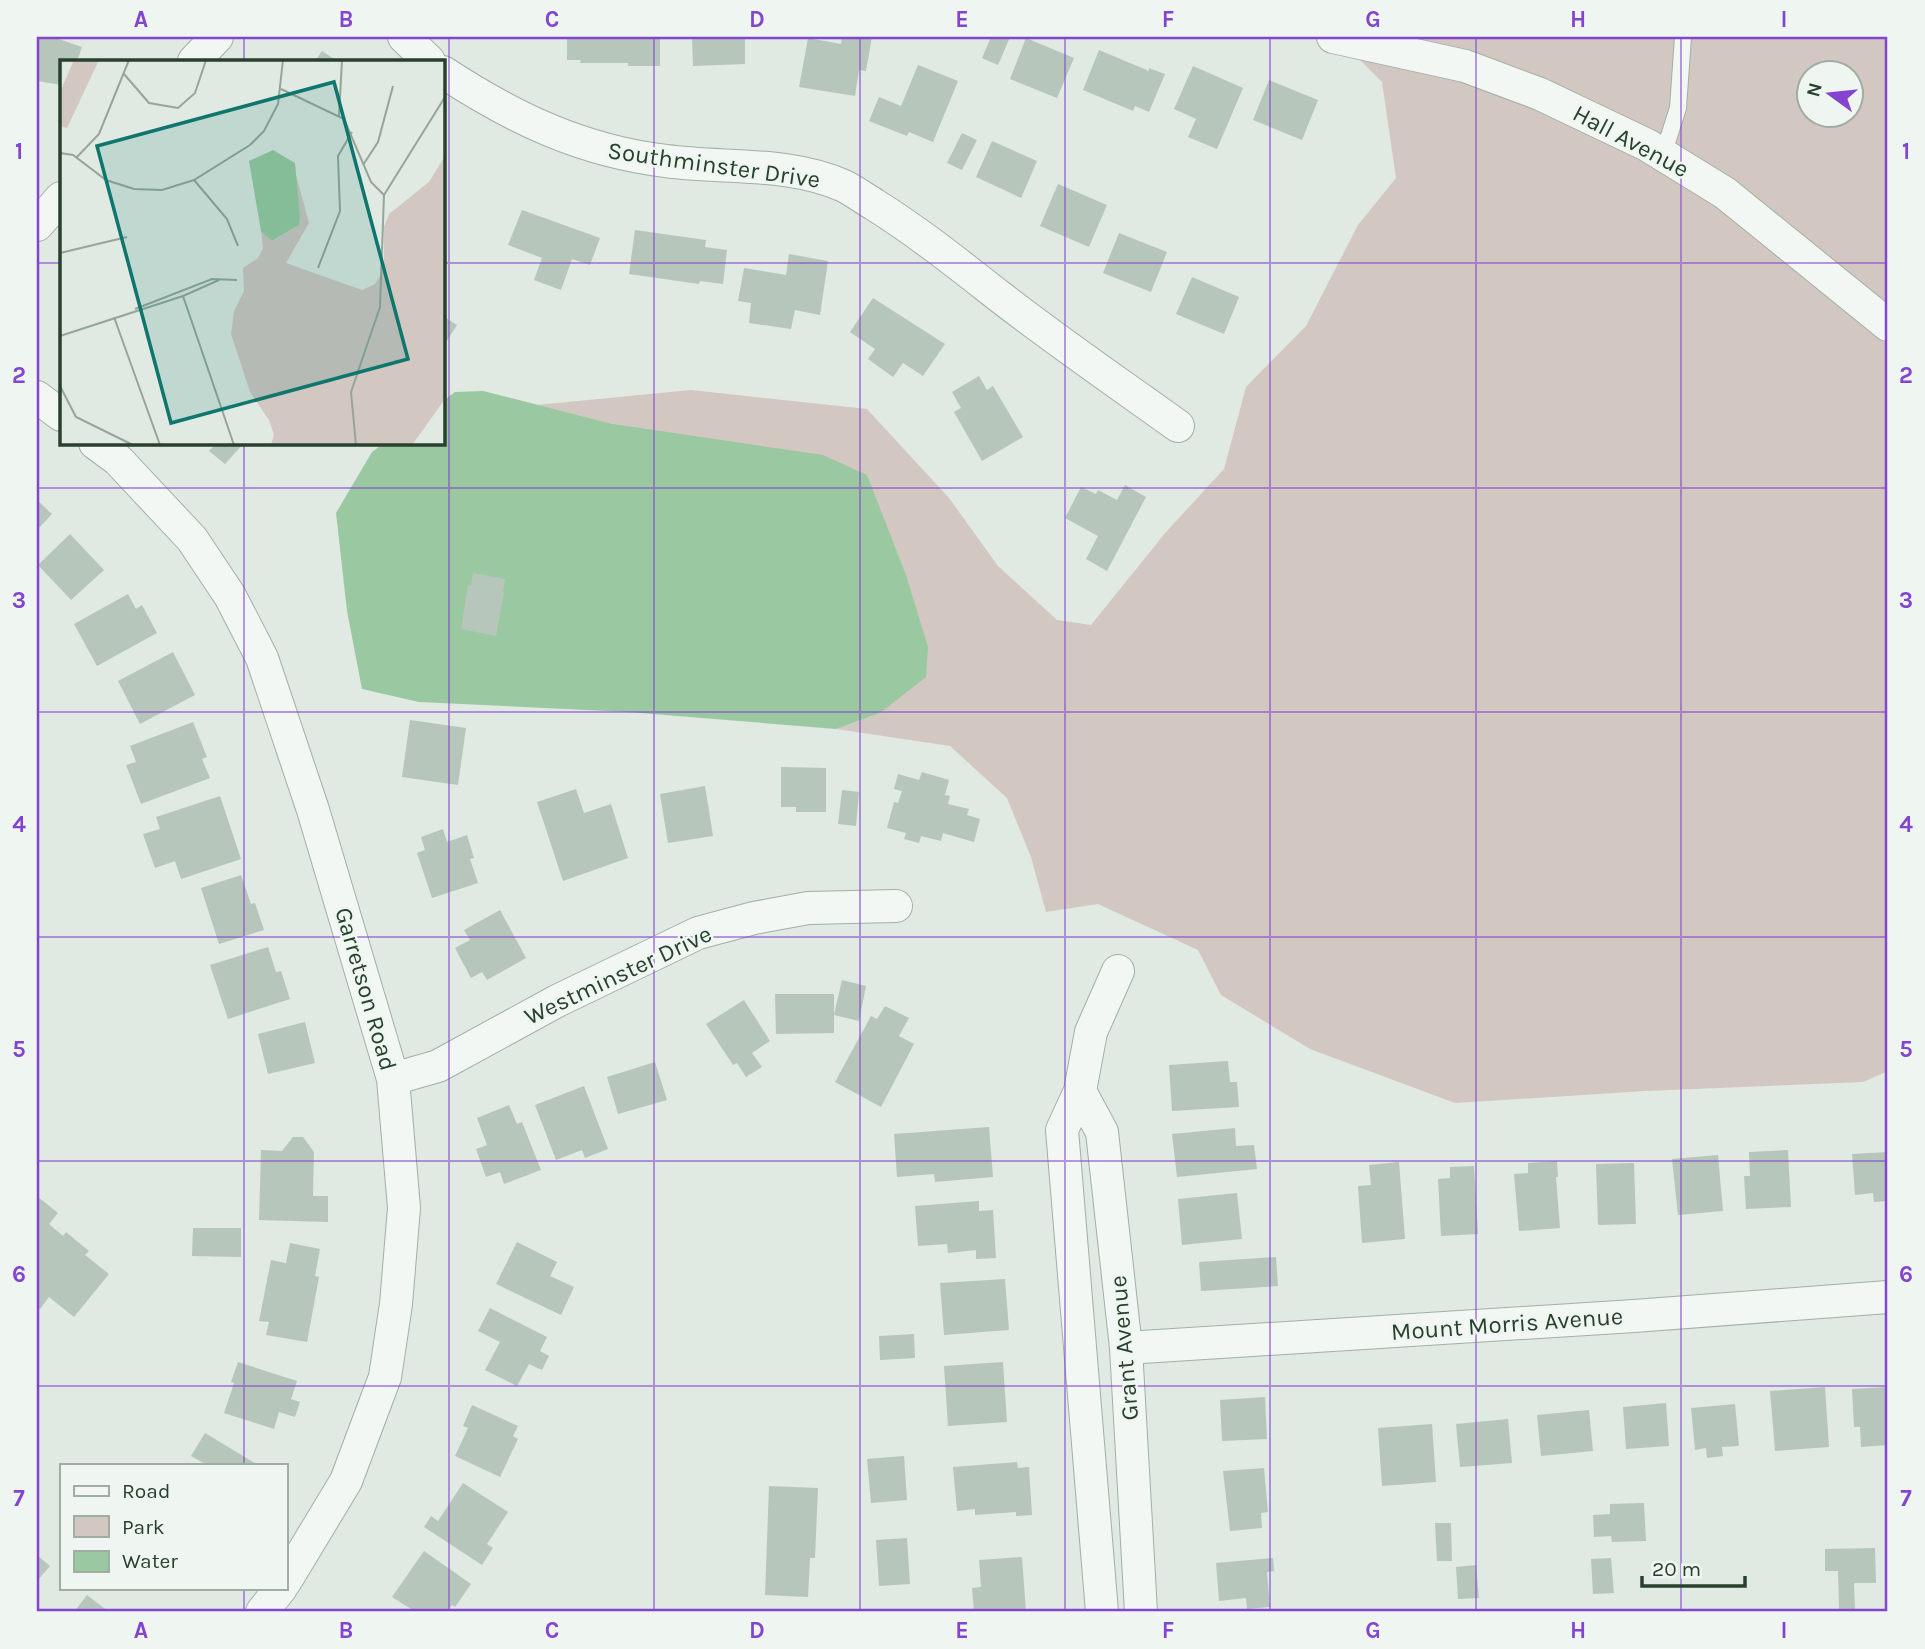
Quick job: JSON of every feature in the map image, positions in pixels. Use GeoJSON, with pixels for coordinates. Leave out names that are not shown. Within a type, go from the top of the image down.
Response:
{"type":"FeatureCollection","features":[{"type":"Feature","properties":{"kind":"street"},"geometry":{"type":"LineString","coordinates":[[195,60],[217,37]]}},
{"type":"Feature","properties":{"kind":"street"},"geometry":{"type":"LineString","coordinates":[[404,37],[428,60]]}},
{"type":"Feature","properties":{"kind":"street","name":"Hall Avenue"},"geometry":{"type":"LineString","coordinates":[[1333,37],[1465,66],[1539,94],[1663,155],[1725,193],[1888,325]]}},
{"type":"Feature","properties":{"kind":"street","name":"Southminster Drive"},"geometry":{"type":"LineString","coordinates":[[444,73],[487,101],[552,132],[611,152],[667,162],[796,172],[844,186],[911,228],[1038,326],[1178,426]]}},
{"type":"Feature","properties":{"kind":"street"},"geometry":{"type":"LineString","coordinates":[[37,225],[60,199]]}},
{"type":"Feature","properties":{"kind":"street"},"geometry":{"type":"LineString","coordinates":[[37,397],[60,414]]}},
{"type":"Feature","properties":{"kind":"street","name":"Garretson Road"},"geometry":{"type":"LineString","coordinates":[[96,444],[118,460],[192,539],[230,597],[262,657],[313,810],[393,1079],[404,1208],[396,1304],[385,1377],[346,1481],[287,1579]]}},
{"type":"Feature","properties":{"kind":"street","name":"Westminster Drive"},"geometry":{"type":"LineString","coordinates":[[393,1079],[438,1066],[557,1001],[698,933],[754,918],[808,908],[896,906]]}},
{"type":"Feature","properties":{"kind":"street","name":"Grant Avenue"},"geometry":{"type":"LineString","coordinates":[[1102,1612],[1062,1130],[1080,1091],[1091,1032],[1118,971]]}},
{"type":"Feature","properties":{"kind":"street","name":"Grant Avenue"},"geometry":{"type":"LineString","coordinates":[[1080,1091],[1102,1132],[1126,1349],[1141,1612]]}},
{"type":"Feature","properties":{"kind":"street","name":"Mount Morris Avenue"},"geometry":{"type":"LineString","coordinates":[[1126,1349],[1888,1297]]}},
{"type":"Feature","properties":{"kind":"street"},"geometry":{"type":"LineString","coordinates":[[262,1612],[279,1590]]}},
{"type":"Feature","properties":{"kind":"lane"},"geometry":{"type":"LineString","coordinates":[[1663,155],[1678,108],[1683,37]]}},
{"type":"Feature","properties":{"kind":"green space"},"geometry":{"type":"Polygon","coordinates":[[[1337,37],[1888,37],[1888,1071],[1863,1082],[1645,1091],[1455,1103],[1310,1049],[1221,995],[1198,950],[1098,904],[1046,912],[1031,857],[1007,798],[950,746],[836,729],[880,713],[613,424],[537,405],[691,390],[867,409],[949,498],[998,566],[1057,620],[1091,625],[1166,532],[1224,469],[1246,387],[1306,326],[1358,225],[1396,178],[1382,82],[1337,37]]]}},
{"type":"Feature","properties":{"kind":"water"},"geometry":{"type":"Polygon","coordinates":[[[483,391],[613,424],[823,455],[867,475],[906,575],[928,647],[926,677],[880,713],[836,729],[628,712],[419,702],[362,689],[347,611],[336,513],[372,452],[383,444],[444,444],[444,400],[455,392],[483,391]]]}},
{"type":"Feature","properties":{"kind":"building"},"geometry":{"type":"Polygon","coordinates":[[[37,37],[53,37],[82,47],[77,60],[60,60],[60,85],[37,81],[37,37]]]}},
{"type":"Feature","properties":{"kind":"building"},"geometry":{"type":"Polygon","coordinates":[[[567,37],[660,37],[660,66],[580,63],[581,60],[567,60],[567,37]]]}},
{"type":"Feature","properties":{"kind":"building"},"geometry":{"type":"Polygon","coordinates":[[[692,37],[745,37],[745,64],[693,66],[692,37]]]}},
{"type":"Feature","properties":{"kind":"building"},"geometry":{"type":"Polygon","coordinates":[[[842,37],[872,37],[866,71],[859,70],[855,96],[799,87],[808,38],[841,44],[842,37]]]}},
{"type":"Feature","properties":{"kind":"building"},"geometry":{"type":"Polygon","coordinates":[[[991,37],[1010,37],[998,65],[982,58],[991,37]]]}},
{"type":"Feature","properties":{"kind":"building"},"geometry":{"type":"Polygon","coordinates":[[[1026,38],[1074,58],[1057,98],[1010,79],[1026,38]]]}},
{"type":"Feature","properties":{"kind":"building"},"geometry":{"type":"Polygon","coordinates":[[[1099,50],[1149,71],[1149,68],[1165,74],[1149,112],[1135,106],[1133,111],[1083,90],[1099,50]]]}},
{"type":"Feature","properties":{"kind":"building"},"geometry":{"type":"Polygon","coordinates":[[[322,51],[336,60],[316,60],[322,51]]]}},
{"type":"Feature","properties":{"kind":"building"},"geometry":{"type":"Polygon","coordinates":[[[918,65],[958,81],[933,142],[909,132],[907,136],[869,121],[879,97],[901,106],[918,65]]]}},
{"type":"Feature","properties":{"kind":"building"},"geometry":{"type":"Polygon","coordinates":[[[1193,66],[1243,88],[1217,149],[1188,137],[1196,119],[1174,109],[1193,66]]]}},
{"type":"Feature","properties":{"kind":"building"},"geometry":{"type":"Polygon","coordinates":[[[1269,80],[1318,100],[1302,140],[1253,120],[1269,80]]]}},
{"type":"Feature","properties":{"kind":"building"},"geometry":{"type":"Polygon","coordinates":[[[962,133],[977,140],[962,170],[947,163],[962,133]]]}},
{"type":"Feature","properties":{"kind":"building"},"geometry":{"type":"Polygon","coordinates":[[[992,141],[1037,161],[1021,198],[976,177],[992,141]]]}},
{"type":"Feature","properties":{"kind":"building"},"geometry":{"type":"Polygon","coordinates":[[[1058,184],[1107,205],[1089,247],[1040,226],[1058,184]]]}},
{"type":"Feature","properties":{"kind":"building"},"geometry":{"type":"Polygon","coordinates":[[[522,210],[600,238],[590,265],[572,259],[561,290],[534,280],[542,258],[508,245],[522,210]]]}},
{"type":"Feature","properties":{"kind":"building"},"geometry":{"type":"Polygon","coordinates":[[[635,230],[706,240],[705,247],[727,250],[723,284],[700,281],[699,284],[629,274],[635,230]]]}},
{"type":"Feature","properties":{"kind":"building"},"geometry":{"type":"Polygon","coordinates":[[[1119,233],[1167,252],[1151,292],[1103,273],[1119,233]]]}},
{"type":"Feature","properties":{"kind":"building"},"geometry":{"type":"Polygon","coordinates":[[[789,254],[828,261],[820,315],[795,310],[791,329],[749,323],[751,303],[738,301],[744,268],[786,275],[789,254]]]}},
{"type":"Feature","properties":{"kind":"building"},"geometry":{"type":"Polygon","coordinates":[[[1192,277],[1239,297],[1224,334],[1176,314],[1192,277]]]}},
{"type":"Feature","properties":{"kind":"building"},"geometry":{"type":"Polygon","coordinates":[[[873,298],[945,344],[923,376],[903,363],[893,377],[868,359],[875,349],[850,332],[873,298]]]}},
{"type":"Feature","properties":{"kind":"building"},"geometry":{"type":"Polygon","coordinates":[[[444,317],[457,325],[446,342],[444,341],[444,317]]]}},
{"type":"Feature","properties":{"kind":"building"},"geometry":{"type":"Polygon","coordinates":[[[979,376],[987,390],[993,386],[1023,437],[982,461],[954,412],[961,408],[952,392],[979,376]]]}},
{"type":"Feature","properties":{"kind":"building"},"geometry":{"type":"Polygon","coordinates":[[[216,444],[243,444],[225,464],[209,451],[216,444]]]}},
{"type":"Feature","properties":{"kind":"building"},"geometry":{"type":"Polygon","coordinates":[[[1125,485],[1146,497],[1107,571],[1086,559],[1098,536],[1065,518],[1081,487],[1096,494],[1098,490],[1117,500],[1125,485]]]}},
{"type":"Feature","properties":{"kind":"building"},"geometry":{"type":"Polygon","coordinates":[[[37,500],[52,514],[37,530],[37,500]]]}},
{"type":"Feature","properties":{"kind":"building"},"geometry":{"type":"Polygon","coordinates":[[[70,534],[104,570],[71,600],[38,565],[70,534]]]}},
{"type":"Feature","properties":{"kind":"building"},"geometry":{"type":"Polygon","coordinates":[[[473,573],[505,579],[496,636],[461,629],[468,585],[471,586],[473,573]]]}},
{"type":"Feature","properties":{"kind":"building"},"geometry":{"type":"Polygon","coordinates":[[[128,594],[136,609],[142,605],[157,633],[97,666],[74,624],[128,594]]]}},
{"type":"Feature","properties":{"kind":"building"},"geometry":{"type":"Polygon","coordinates":[[[173,652],[195,695],[140,724],[118,681],[173,652]]]}},
{"type":"Feature","properties":{"kind":"building"},"geometry":{"type":"Polygon","coordinates":[[[410,720],[466,728],[458,785],[402,777],[410,720]]]}},
{"type":"Feature","properties":{"kind":"building"},"geometry":{"type":"Polygon","coordinates":[[[193,722],[207,757],[202,759],[210,778],[141,804],[126,765],[136,762],[130,746],[193,722]]]}},
{"type":"Feature","properties":{"kind":"building"},"geometry":{"type":"Polygon","coordinates":[[[781,767],[826,768],[826,812],[796,812],[796,807],[781,807],[781,767]]]}},
{"type":"Feature","properties":{"kind":"building"},"geometry":{"type":"Polygon","coordinates":[[[922,772],[949,780],[945,795],[950,796],[948,804],[969,809],[967,815],[980,819],[974,842],[943,833],[941,841],[921,836],[919,843],[904,839],[906,833],[887,828],[894,802],[898,803],[902,791],[894,789],[898,774],[919,780],[922,772]]]}},
{"type":"Feature","properties":{"kind":"building"},"geometry":{"type":"Polygon","coordinates":[[[705,786],[713,836],[668,843],[660,794],[705,786]]]}},
{"type":"Feature","properties":{"kind":"building"},"geometry":{"type":"Polygon","coordinates":[[[576,789],[584,813],[611,804],[628,858],[563,881],[537,802],[576,789]]]}},
{"type":"Feature","properties":{"kind":"building"},"geometry":{"type":"Polygon","coordinates":[[[842,790],[859,792],[856,826],[838,824],[842,790]]]}},
{"type":"Feature","properties":{"kind":"building"},"geometry":{"type":"Polygon","coordinates":[[[220,796],[241,859],[181,879],[175,861],[155,868],[143,834],[160,829],[156,817],[220,796]]]}},
{"type":"Feature","properties":{"kind":"building"},"geometry":{"type":"Polygon","coordinates":[[[443,829],[447,842],[467,835],[474,858],[470,859],[478,883],[432,898],[417,853],[425,850],[421,837],[443,829]]]}},
{"type":"Feature","properties":{"kind":"building"},"geometry":{"type":"Polygon","coordinates":[[[241,875],[251,904],[255,903],[264,930],[219,944],[201,888],[241,875]]]}},
{"type":"Feature","properties":{"kind":"building"},"geometry":{"type":"Polygon","coordinates":[[[500,910],[526,958],[487,980],[482,972],[471,978],[455,948],[470,940],[464,930],[500,910]]]}},
{"type":"Feature","properties":{"kind":"building"},"geometry":{"type":"Polygon","coordinates":[[[268,947],[276,972],[281,971],[290,999],[228,1019],[210,965],[268,947]]]}},
{"type":"Feature","properties":{"kind":"building"},"geometry":{"type":"Polygon","coordinates":[[[842,980],[866,986],[859,1021],[834,1015],[842,980]]]}},
{"type":"Feature","properties":{"kind":"building"},"geometry":{"type":"Polygon","coordinates":[[[775,994],[834,994],[834,1033],[776,1034],[775,994]]]}},
{"type":"Feature","properties":{"kind":"building"},"geometry":{"type":"Polygon","coordinates":[[[744,1000],[770,1041],[752,1053],[762,1067],[746,1077],[737,1063],[733,1065],[706,1024],[744,1000]]]}},
{"type":"Feature","properties":{"kind":"building"},"geometry":{"type":"Polygon","coordinates":[[[885,1006],[909,1018],[899,1036],[914,1044],[881,1107],[835,1082],[871,1016],[877,1019],[885,1006]]]}},
{"type":"Feature","properties":{"kind":"building"},"geometry":{"type":"Polygon","coordinates":[[[305,1022],[315,1063],[268,1074],[258,1034],[305,1022]]]}},
{"type":"Feature","properties":{"kind":"building"},"geometry":{"type":"Polygon","coordinates":[[[1228,1061],[1230,1082],[1237,1082],[1239,1107],[1172,1111],[1169,1065],[1228,1061]]]}},
{"type":"Feature","properties":{"kind":"building"},"geometry":{"type":"Polygon","coordinates":[[[655,1062],[667,1100],[618,1114],[607,1077],[655,1062]]]}},
{"type":"Feature","properties":{"kind":"building"},"geometry":{"type":"Polygon","coordinates":[[[584,1086],[608,1149],[585,1158],[582,1150],[556,1160],[535,1105],[584,1086]]]}},
{"type":"Feature","properties":{"kind":"building"},"geometry":{"type":"Polygon","coordinates":[[[509,1105],[517,1124],[522,1122],[541,1170],[504,1184],[500,1172],[486,1177],[476,1149],[487,1145],[477,1118],[509,1105]]]}},
{"type":"Feature","properties":{"kind":"building"},"geometry":{"type":"Polygon","coordinates":[[[989,1127],[993,1177],[935,1182],[934,1174],[897,1177],[894,1134],[989,1127]]]}},
{"type":"Feature","properties":{"kind":"building"},"geometry":{"type":"Polygon","coordinates":[[[1235,1128],[1236,1146],[1254,1145],[1257,1169],[1177,1177],[1172,1134],[1235,1128]]]}},
{"type":"Feature","properties":{"kind":"building"},"geometry":{"type":"Polygon","coordinates":[[[293,1137],[303,1137],[314,1152],[313,1196],[328,1196],[328,1222],[259,1220],[261,1150],[282,1151],[293,1137]]]}},
{"type":"Feature","properties":{"kind":"building"},"geometry":{"type":"Polygon","coordinates":[[[1788,1150],[1791,1207],[1746,1209],[1744,1176],[1750,1176],[1749,1152],[1788,1150]]]}},
{"type":"Feature","properties":{"kind":"building"},"geometry":{"type":"Polygon","coordinates":[[[1888,1152],[1888,1201],[1874,1202],[1873,1193],[1855,1195],[1852,1154],[1888,1152]]]}},
{"type":"Feature","properties":{"kind":"building"},"geometry":{"type":"Polygon","coordinates":[[[1718,1155],[1723,1211],[1678,1215],[1672,1159],[1718,1155]]]}},
{"type":"Feature","properties":{"kind":"building"},"geometry":{"type":"Polygon","coordinates":[[[1557,1161],[1560,1228],[1519,1231],[1514,1174],[1528,1173],[1528,1163],[1557,1161]]]}},
{"type":"Feature","properties":{"kind":"building"},"geometry":{"type":"Polygon","coordinates":[[[1399,1162],[1405,1239],[1362,1243],[1358,1186],[1371,1185],[1369,1165],[1399,1162]]]}},
{"type":"Feature","properties":{"kind":"building"},"geometry":{"type":"Polygon","coordinates":[[[1634,1163],[1636,1224],[1598,1225],[1596,1164],[1634,1163]]]}},
{"type":"Feature","properties":{"kind":"building"},"geometry":{"type":"Polygon","coordinates":[[[1474,1166],[1478,1234],[1441,1236],[1438,1179],[1450,1178],[1450,1167],[1474,1166]]]}},
{"type":"Feature","properties":{"kind":"building"},"geometry":{"type":"Polygon","coordinates":[[[1237,1193],[1242,1239],[1182,1245],[1178,1199],[1237,1193]]]}},
{"type":"Feature","properties":{"kind":"building"},"geometry":{"type":"Polygon","coordinates":[[[37,1196],[58,1213],[49,1224],[63,1236],[66,1232],[89,1251],[85,1255],[109,1274],[74,1317],[49,1297],[40,1309],[37,1306],[37,1196]]]}},
{"type":"Feature","properties":{"kind":"building"},"geometry":{"type":"Polygon","coordinates":[[[979,1201],[979,1211],[993,1210],[996,1258],[976,1259],[976,1250],[948,1253],[947,1244],[918,1246],[915,1206],[979,1201]]]}},
{"type":"Feature","properties":{"kind":"building"},"geometry":{"type":"Polygon","coordinates":[[[193,1228],[241,1228],[241,1257],[192,1256],[193,1228]]]}},
{"type":"Feature","properties":{"kind":"building"},"geometry":{"type":"Polygon","coordinates":[[[517,1242],[557,1262],[550,1276],[574,1287],[561,1315],[496,1284],[517,1242]]]}},
{"type":"Feature","properties":{"kind":"building"},"geometry":{"type":"Polygon","coordinates":[[[290,1243],[320,1249],[315,1276],[319,1277],[307,1342],[266,1335],[269,1322],[259,1321],[271,1260],[286,1263],[290,1243]]]}},
{"type":"Feature","properties":{"kind":"building"},"geometry":{"type":"Polygon","coordinates":[[[1276,1257],[1278,1286],[1201,1291],[1199,1262],[1276,1257]]]}},
{"type":"Feature","properties":{"kind":"building"},"geometry":{"type":"Polygon","coordinates":[[[1005,1279],[1009,1330],[944,1335],[940,1283],[1005,1279]]]}},
{"type":"Feature","properties":{"kind":"building"},"geometry":{"type":"Polygon","coordinates":[[[490,1308],[547,1337],[540,1351],[549,1356],[542,1370],[529,1364],[517,1386],[485,1370],[500,1342],[478,1331],[490,1308]]]}},
{"type":"Feature","properties":{"kind":"building"},"geometry":{"type":"Polygon","coordinates":[[[914,1334],[915,1358],[880,1360],[879,1336],[914,1334]]]}},
{"type":"Feature","properties":{"kind":"building"},"geometry":{"type":"Polygon","coordinates":[[[238,1362],[297,1381],[291,1399],[300,1402],[295,1417],[279,1412],[274,1429],[224,1413],[238,1362]]]}},
{"type":"Feature","properties":{"kind":"building"},"geometry":{"type":"Polygon","coordinates":[[[1003,1362],[1007,1422],[948,1426],[944,1366],[1003,1362]]]}},
{"type":"Feature","properties":{"kind":"building"},"geometry":{"type":"Polygon","coordinates":[[[1825,1387],[1829,1447],[1775,1451],[1770,1391],[1825,1387]]]}},
{"type":"Feature","properties":{"kind":"building"},"geometry":{"type":"Polygon","coordinates":[[[1888,1387],[1888,1445],[1861,1447],[1860,1427],[1854,1427],[1852,1389],[1888,1387]]]}},
{"type":"Feature","properties":{"kind":"building"},"geometry":{"type":"Polygon","coordinates":[[[1265,1397],[1267,1439],[1222,1441],[1220,1400],[1265,1397]]]}},
{"type":"Feature","properties":{"kind":"building"},"geometry":{"type":"Polygon","coordinates":[[[1666,1403],[1669,1446],[1626,1449],[1623,1407],[1666,1403]]]}},
{"type":"Feature","properties":{"kind":"building"},"geometry":{"type":"Polygon","coordinates":[[[1735,1404],[1739,1446],[1722,1447],[1723,1456],[1707,1458],[1706,1448],[1695,1450],[1691,1408],[1735,1404]]]}},
{"type":"Feature","properties":{"kind":"building"},"geometry":{"type":"Polygon","coordinates":[[[472,1405],[518,1426],[513,1436],[518,1439],[500,1477],[455,1456],[468,1428],[463,1426],[472,1405]]]}},
{"type":"Feature","properties":{"kind":"building"},"geometry":{"type":"Polygon","coordinates":[[[1589,1410],[1593,1451],[1541,1456],[1537,1415],[1589,1410]]]}},
{"type":"Feature","properties":{"kind":"building"},"geometry":{"type":"Polygon","coordinates":[[[1508,1419],[1512,1463],[1460,1467],[1456,1424],[1508,1419]]]}},
{"type":"Feature","properties":{"kind":"building"},"geometry":{"type":"Polygon","coordinates":[[[1432,1424],[1436,1482],[1382,1486],[1378,1428],[1432,1424]]]}},
{"type":"Feature","properties":{"kind":"building"},"geometry":{"type":"Polygon","coordinates":[[[205,1433],[256,1464],[205,1464],[191,1456],[205,1433]]]}},
{"type":"Feature","properties":{"kind":"building"},"geometry":{"type":"Polygon","coordinates":[[[904,1456],[907,1500],[871,1503],[867,1459],[904,1456]]]}},
{"type":"Feature","properties":{"kind":"building"},"geometry":{"type":"Polygon","coordinates":[[[1017,1462],[1018,1468],[1029,1467],[1032,1515],[1016,1516],[1016,1512],[975,1515],[975,1509],[957,1511],[953,1467],[1017,1462]]]}},
{"type":"Feature","properties":{"kind":"building"},"geometry":{"type":"Polygon","coordinates":[[[1264,1468],[1268,1512],[1261,1513],[1262,1528],[1230,1531],[1223,1471],[1264,1468]]]}},
{"type":"Feature","properties":{"kind":"building"},"geometry":{"type":"Polygon","coordinates":[[[463,1483],[508,1512],[487,1544],[493,1548],[482,1565],[424,1527],[431,1516],[438,1521],[463,1483]]]}},
{"type":"Feature","properties":{"kind":"building"},"geometry":{"type":"Polygon","coordinates":[[[769,1486],[818,1488],[815,1558],[810,1558],[808,1597],[765,1595],[769,1486]]]}},
{"type":"Feature","properties":{"kind":"building"},"geometry":{"type":"Polygon","coordinates":[[[1644,1503],[1646,1541],[1612,1542],[1611,1536],[1594,1537],[1593,1515],[1610,1514],[1610,1504],[1644,1503]]]}},
{"type":"Feature","properties":{"kind":"building"},"geometry":{"type":"Polygon","coordinates":[[[1435,1523],[1451,1523],[1452,1561],[1437,1561],[1435,1523]]]}},
{"type":"Feature","properties":{"kind":"building"},"geometry":{"type":"Polygon","coordinates":[[[907,1538],[910,1584],[879,1586],[876,1540],[907,1538]]]}},
{"type":"Feature","properties":{"kind":"building"},"geometry":{"type":"Polygon","coordinates":[[[1875,1548],[1876,1583],[1854,1583],[1855,1609],[1839,1609],[1838,1571],[1825,1571],[1825,1549],[1875,1548]]]}},
{"type":"Feature","properties":{"kind":"building"},"geometry":{"type":"Polygon","coordinates":[[[424,1551],[471,1584],[455,1607],[452,1605],[447,1612],[416,1612],[392,1597],[424,1551]]]}},
{"type":"Feature","properties":{"kind":"building"},"geometry":{"type":"Polygon","coordinates":[[[37,1555],[50,1566],[37,1581],[37,1555]]]}},
{"type":"Feature","properties":{"kind":"building"},"geometry":{"type":"Polygon","coordinates":[[[1022,1557],[1026,1612],[974,1612],[972,1588],[981,1587],[979,1560],[1022,1557]]]}},
{"type":"Feature","properties":{"kind":"building"},"geometry":{"type":"Polygon","coordinates":[[[1273,1558],[1274,1571],[1267,1572],[1270,1607],[1247,1609],[1246,1598],[1219,1601],[1216,1563],[1273,1558]]]}},
{"type":"Feature","properties":{"kind":"building"},"geometry":{"type":"Polygon","coordinates":[[[1611,1558],[1614,1593],[1593,1594],[1591,1559],[1611,1558]]]}},
{"type":"Feature","properties":{"kind":"building"},"geometry":{"type":"Polygon","coordinates":[[[1476,1565],[1479,1598],[1458,1599],[1456,1567],[1476,1565]]]}},
{"type":"Feature","properties":{"kind":"building"},"geometry":{"type":"Polygon","coordinates":[[[87,1595],[109,1612],[74,1612],[87,1595]]]}}]}
